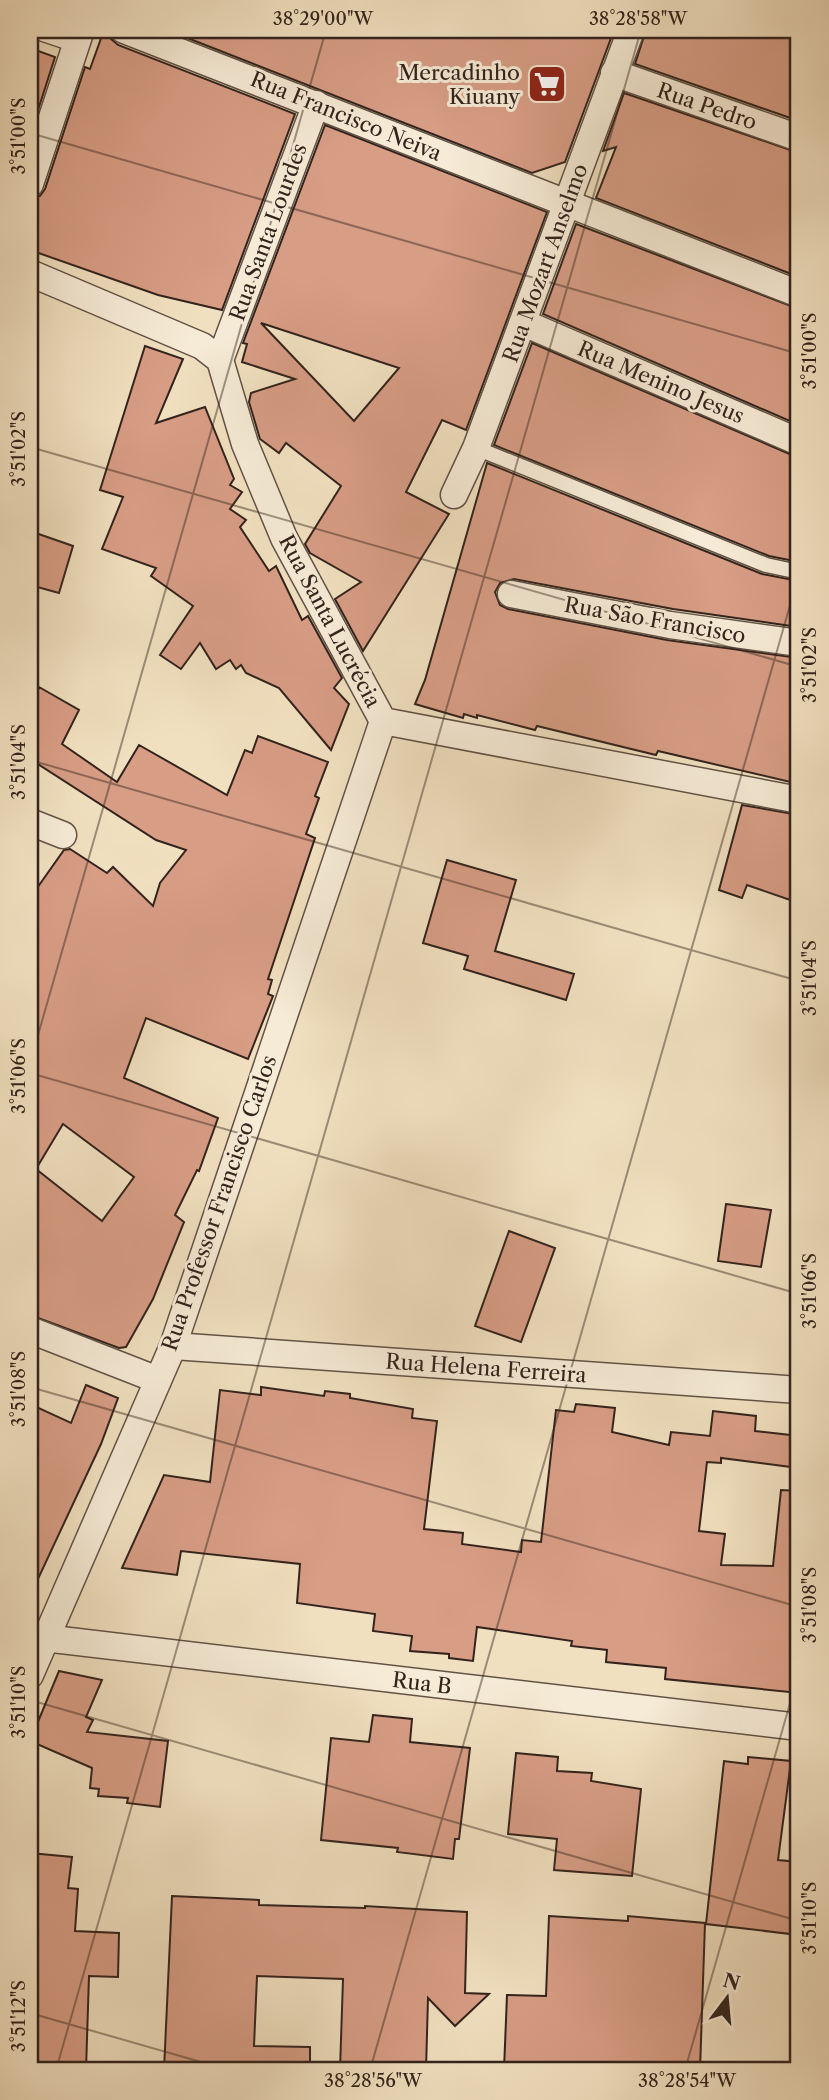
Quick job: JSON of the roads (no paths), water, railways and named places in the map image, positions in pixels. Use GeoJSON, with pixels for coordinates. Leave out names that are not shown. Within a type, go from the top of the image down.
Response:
{"type":"FeatureCollection","features":[{"type":"Feature","properties":{"kind":"street","name":"Rua Francisco Neiva"},"geometry":{"type":"LineString","coordinates":[[124,30],[799,294]]}},
{"type":"Feature","properties":{"kind":"street","name":"Rua Mozart Anselmo"},"geometry":{"type":"LineString","coordinates":[[454,495],[476,449],[524,323],[631,30]]}},
{"type":"Feature","properties":{"kind":"street"},"geometry":{"type":"LineString","coordinates":[[30,184],[78,38]]}},
{"type":"Feature","properties":{"kind":"street","name":"Rua Pedro"},"geometry":{"type":"LineString","coordinates":[[614,73],[799,138]]}},
{"type":"Feature","properties":{"kind":"street","name":"Rua Santa Lourdes"},"geometry":{"type":"LineString","coordinates":[[220,360],[316,104]]}},
{"type":"Feature","properties":{"kind":"street"},"geometry":{"type":"LineString","coordinates":[[30,273],[202,346],[220,360]]}},
{"type":"Feature","properties":{"kind":"street","name":"Rua Menino Jesus"},"geometry":{"type":"LineString","coordinates":[[524,323],[799,442]]}},
{"type":"Feature","properties":{"kind":"street","name":"Rua Santa Lucrécia"},"geometry":{"type":"LineString","coordinates":[[220,360],[245,444],[284,538],[383,721],[799,800]]}},
{"type":"Feature","properties":{"kind":"street","name":"Rua São Francisco"},"geometry":{"type":"LineString","coordinates":[[511,594],[670,625],[799,643]]}},
{"type":"Feature","properties":{"kind":"street","name":"Rua Professor Francisco Carlos"},"geometry":{"type":"LineString","coordinates":[[30,1675],[173,1346],[383,721]]}},
{"type":"Feature","properties":{"kind":"street"},"geometry":{"type":"LineString","coordinates":[[30,822],[63,835]]}},
{"type":"Feature","properties":{"kind":"street"},"geometry":{"type":"LineString","coordinates":[[30,1330],[158,1380]]}},
{"type":"Feature","properties":{"kind":"street","name":"Rua Helena Ferreira"},"geometry":{"type":"LineString","coordinates":[[173,1346],[799,1390]]}},
{"type":"Feature","properties":{"kind":"street","name":"Rua B"},"geometry":{"type":"LineString","coordinates":[[44,1638],[799,1727]]}},
{"type":"Feature","properties":{"kind":"lane"},"geometry":{"type":"LineString","coordinates":[[31,30],[78,38]]}},
{"type":"Feature","properties":{"kind":"lane"},"geometry":{"type":"LineString","coordinates":[[476,449],[766,565],[799,572]]}},
{"type":"Feature","properties":{"kind":"place","name":"Mercadinho Kiuany"},"geometry":{"type":"Point","coordinates":[547,84]}}]}
